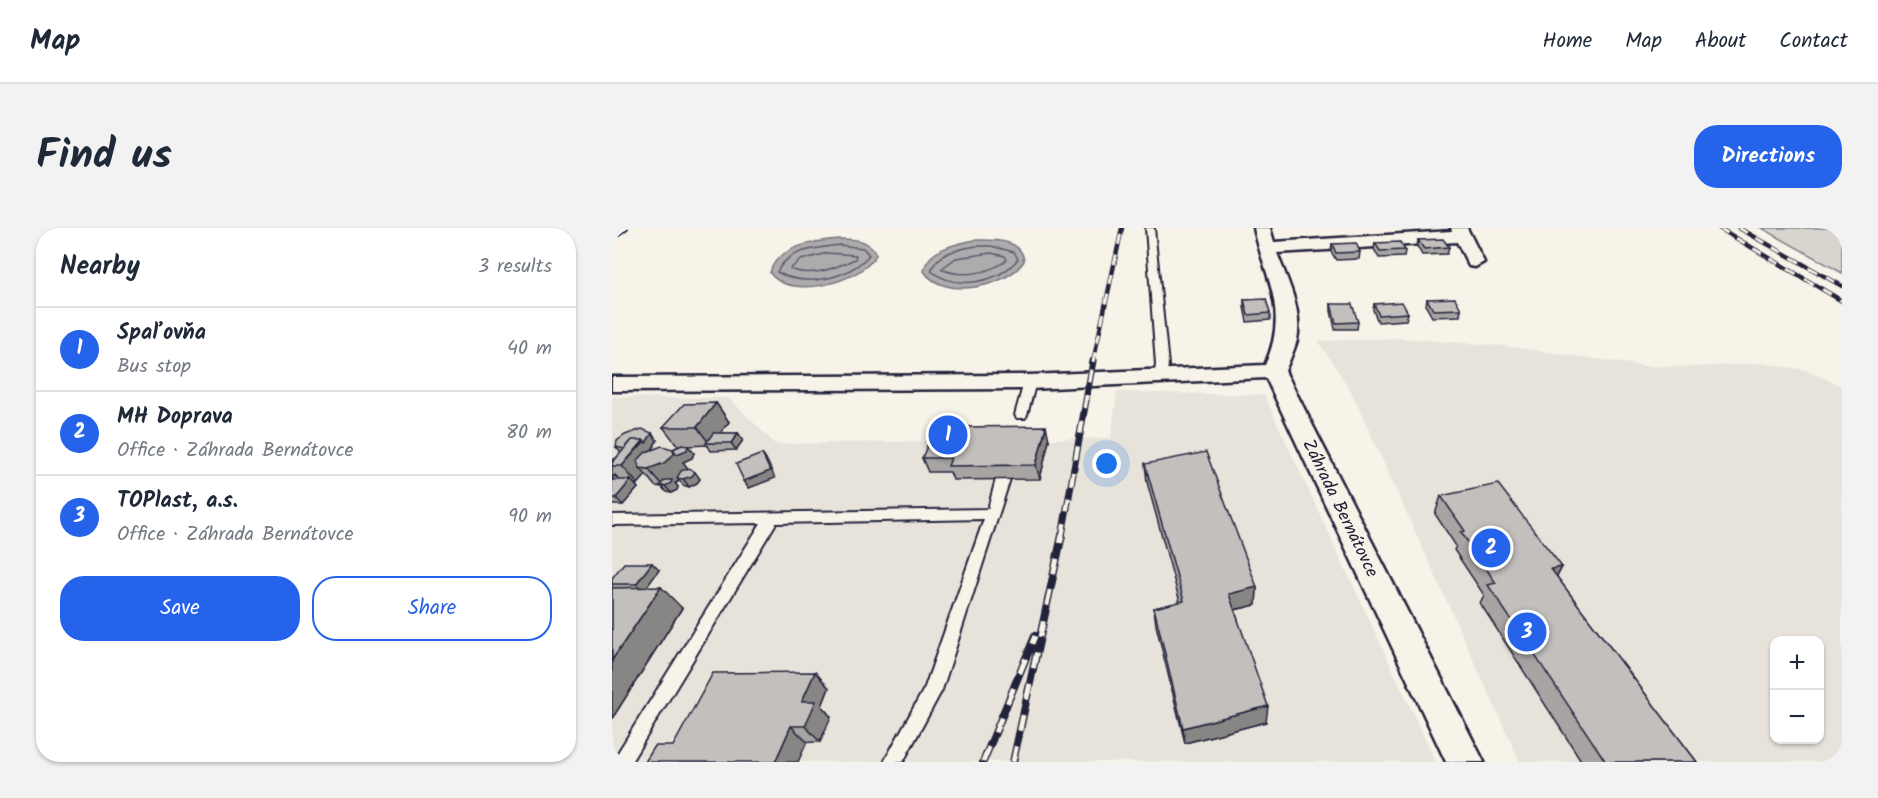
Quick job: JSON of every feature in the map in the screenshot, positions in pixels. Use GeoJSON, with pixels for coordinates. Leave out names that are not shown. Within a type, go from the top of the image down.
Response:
{"type":"FeatureCollection","features":[{"type":"Feature","properties":{"kind":"street"},"geometry":{"type":"LineString","coordinates":[[612,384],[1030,382],[1274,371],[1287,337],[1287,312],[1265,248],[1262,228]]}},
{"type":"Feature","properties":{"kind":"street"},"geometry":{"type":"LineString","coordinates":[[1265,248],[1461,232],[1475,261]]}},
{"type":"Feature","properties":{"kind":"street","name":"Záhrada Bernátovce"},"geometry":{"type":"LineString","coordinates":[[1274,371],[1465,762]]}},
{"type":"Feature","properties":{"kind":"lane"},"geometry":{"type":"LineString","coordinates":[[612,236],[623,228]]}},
{"type":"Feature","properties":{"kind":"lane"},"geometry":{"type":"LineString","coordinates":[[1150,228],[1162,365],[1160,377]]}},
{"type":"Feature","properties":{"kind":"lane"},"geometry":{"type":"LineString","coordinates":[[1021,416],[1030,382]]}},
{"type":"Feature","properties":{"kind":"lane"},"geometry":{"type":"LineString","coordinates":[[893,762],[933,690],[1003,479]]}},
{"type":"Feature","properties":{"kind":"lane"},"geometry":{"type":"LineString","coordinates":[[612,520],[993,514]]}},
{"type":"Feature","properties":{"kind":"lane"},"geometry":{"type":"LineString","coordinates":[[621,762],[772,517]]}},
{"type":"Feature","properties":{"kind":"shaded area"},"geometry":{"type":"Polygon","coordinates":[[[1762,228],[1842,228],[1842,273],[1762,228]]]}},
{"type":"Feature","properties":{"kind":"shaded area"},"geometry":{"type":"Polygon","coordinates":[[[1399,338],[1504,346],[1645,366],[1694,367],[1761,363],[1806,370],[1842,386],[1842,762],[1520,762],[1351,391],[1318,341],[1399,338]]]}},
{"type":"Feature","properties":{"kind":"shaded area"},"geometry":{"type":"Polygon","coordinates":[[[1117,392],[1264,395],[1436,762],[612,762],[612,397],[729,398],[775,444],[1111,438],[1117,392]]]}},
{"type":"Feature","properties":{"kind":"water"},"geometry":{"type":"Polygon","coordinates":[[[839,239],[866,243],[876,255],[868,265],[856,273],[825,285],[793,286],[779,281],[770,273],[774,264],[788,251],[819,241],[839,239]]]}},
{"type":"Feature","properties":{"kind":"water"},"geometry":{"type":"Polygon","coordinates":[[[975,240],[1012,244],[1022,253],[1024,261],[1004,278],[975,287],[945,286],[933,280],[924,271],[926,264],[936,253],[951,246],[975,240]]]}},
{"type":"Feature","properties":{"kind":"building"},"geometry":{"type":"Polygon","coordinates":[[[1443,239],[1449,247],[1424,249],[1418,240],[1443,239]]]}},
{"type":"Feature","properties":{"kind":"building"},"geometry":{"type":"Polygon","coordinates":[[[1400,242],[1405,250],[1380,251],[1375,243],[1400,242]]]}},
{"type":"Feature","properties":{"kind":"building"},"geometry":{"type":"Polygon","coordinates":[[[1356,243],[1360,252],[1336,253],[1332,244],[1356,243]]]}},
{"type":"Feature","properties":{"kind":"building"},"geometry":{"type":"Polygon","coordinates":[[[1455,298],[1461,309],[1433,310],[1427,299],[1455,298]]]}},
{"type":"Feature","properties":{"kind":"building"},"geometry":{"type":"Polygon","coordinates":[[[1266,299],[1270,313],[1248,315],[1244,300],[1266,299]]]}},
{"type":"Feature","properties":{"kind":"building"},"geometry":{"type":"Polygon","coordinates":[[[1402,302],[1408,313],[1379,315],[1374,304],[1402,302]]]}},
{"type":"Feature","properties":{"kind":"building"},"geometry":{"type":"Polygon","coordinates":[[[1331,304],[1352,304],[1358,322],[1336,323],[1331,304]]]}},
{"type":"Feature","properties":{"kind":"building"},"geometry":{"type":"Polygon","coordinates":[[[716,403],[697,427],[663,427],[684,404],[716,403]]]}},
{"type":"Feature","properties":{"kind":"building"},"geometry":{"type":"Polygon","coordinates":[[[1046,426],[1036,465],[948,466],[951,458],[922,458],[930,439],[958,438],[962,427],[1046,426]]]}},
{"type":"Feature","properties":{"kind":"building"},"geometry":{"type":"Polygon","coordinates":[[[642,429],[652,433],[646,443],[644,440],[632,440],[625,449],[616,447],[617,441],[625,435],[642,429]]]}},
{"type":"Feature","properties":{"kind":"building"},"geometry":{"type":"Polygon","coordinates":[[[713,433],[738,433],[731,443],[706,443],[713,433]]]}},
{"type":"Feature","properties":{"kind":"building"},"geometry":{"type":"Polygon","coordinates":[[[632,440],[644,440],[622,466],[612,466],[612,463],[632,440]]]}},
{"type":"Feature","properties":{"kind":"building"},"geometry":{"type":"Polygon","coordinates":[[[682,445],[688,446],[687,450],[677,454],[673,449],[682,445]]]}},
{"type":"Feature","properties":{"kind":"building"},"geometry":{"type":"Polygon","coordinates":[[[662,446],[673,449],[674,454],[664,463],[648,469],[640,468],[637,461],[646,452],[662,446]]]}},
{"type":"Feature","properties":{"kind":"building"},"geometry":{"type":"Polygon","coordinates":[[[1206,452],[1257,587],[1229,594],[1268,706],[1183,728],[1154,608],[1184,601],[1145,464],[1206,452]]]}},
{"type":"Feature","properties":{"kind":"building"},"geometry":{"type":"Polygon","coordinates":[[[762,454],[770,471],[744,481],[736,464],[762,454]]]}},
{"type":"Feature","properties":{"kind":"building"},"geometry":{"type":"Polygon","coordinates":[[[689,468],[695,472],[692,476],[677,478],[681,471],[689,468]]]}},
{"type":"Feature","properties":{"kind":"building"},"geometry":{"type":"Polygon","coordinates":[[[612,480],[631,480],[616,498],[612,498],[612,480]]]}},
{"type":"Feature","properties":{"kind":"building"},"geometry":{"type":"Polygon","coordinates":[[[665,480],[672,480],[665,486],[660,485],[665,480]]]}},
{"type":"Feature","properties":{"kind":"building"},"geometry":{"type":"Polygon","coordinates":[[[1498,484],[1562,567],[1551,569],[1697,762],[1606,762],[1488,585],[1496,583],[1461,532],[1465,531],[1441,496],[1498,484]]]}},
{"type":"Feature","properties":{"kind":"building"},"geometry":{"type":"Polygon","coordinates":[[[624,563],[652,563],[636,584],[612,584],[612,578],[624,563]]]}},
{"type":"Feature","properties":{"kind":"building"},"geometry":{"type":"Polygon","coordinates":[[[661,587],[612,660],[612,588],[661,587]]]}},
{"type":"Feature","properties":{"kind":"building"},"geometry":{"type":"Polygon","coordinates":[[[815,672],[802,701],[816,701],[805,726],[791,726],[775,762],[645,762],[655,746],[673,746],[713,673],[815,672]]]}},
{"type":"Feature","properties":{"kind":"railway"},"geometry":{"type":"LineString","coordinates":[[1093,362],[1122,228]]}},
{"type":"Feature","properties":{"kind":"railway"},"geometry":{"type":"LineString","coordinates":[[1719,228],[1842,301]]}},
{"type":"Feature","properties":{"kind":"railway"},"geometry":{"type":"LineString","coordinates":[[1739,228],[1842,286]]}},
{"type":"Feature","properties":{"kind":"railway"},"geometry":{"type":"LineString","coordinates":[[1062,536],[1093,361]]}},
{"type":"Feature","properties":{"kind":"railway"},"geometry":{"type":"LineString","coordinates":[[1013,762],[1062,535]]}},
{"type":"Feature","properties":{"kind":"railway"},"geometry":{"type":"LineString","coordinates":[[983,762],[1035,636]]}},
{"type":"Feature","properties":{"kind":"place","name":"Spaľovňa"},"geometry":{"type":"Point","coordinates":[948,435]}},
{"type":"Feature","properties":{"kind":"place","name":"MH Doprava"},"geometry":{"type":"Point","coordinates":[1491,548]}},
{"type":"Feature","properties":{"kind":"place","name":"TOPlast, a.s."},"geometry":{"type":"Point","coordinates":[1527,632]}}]}
